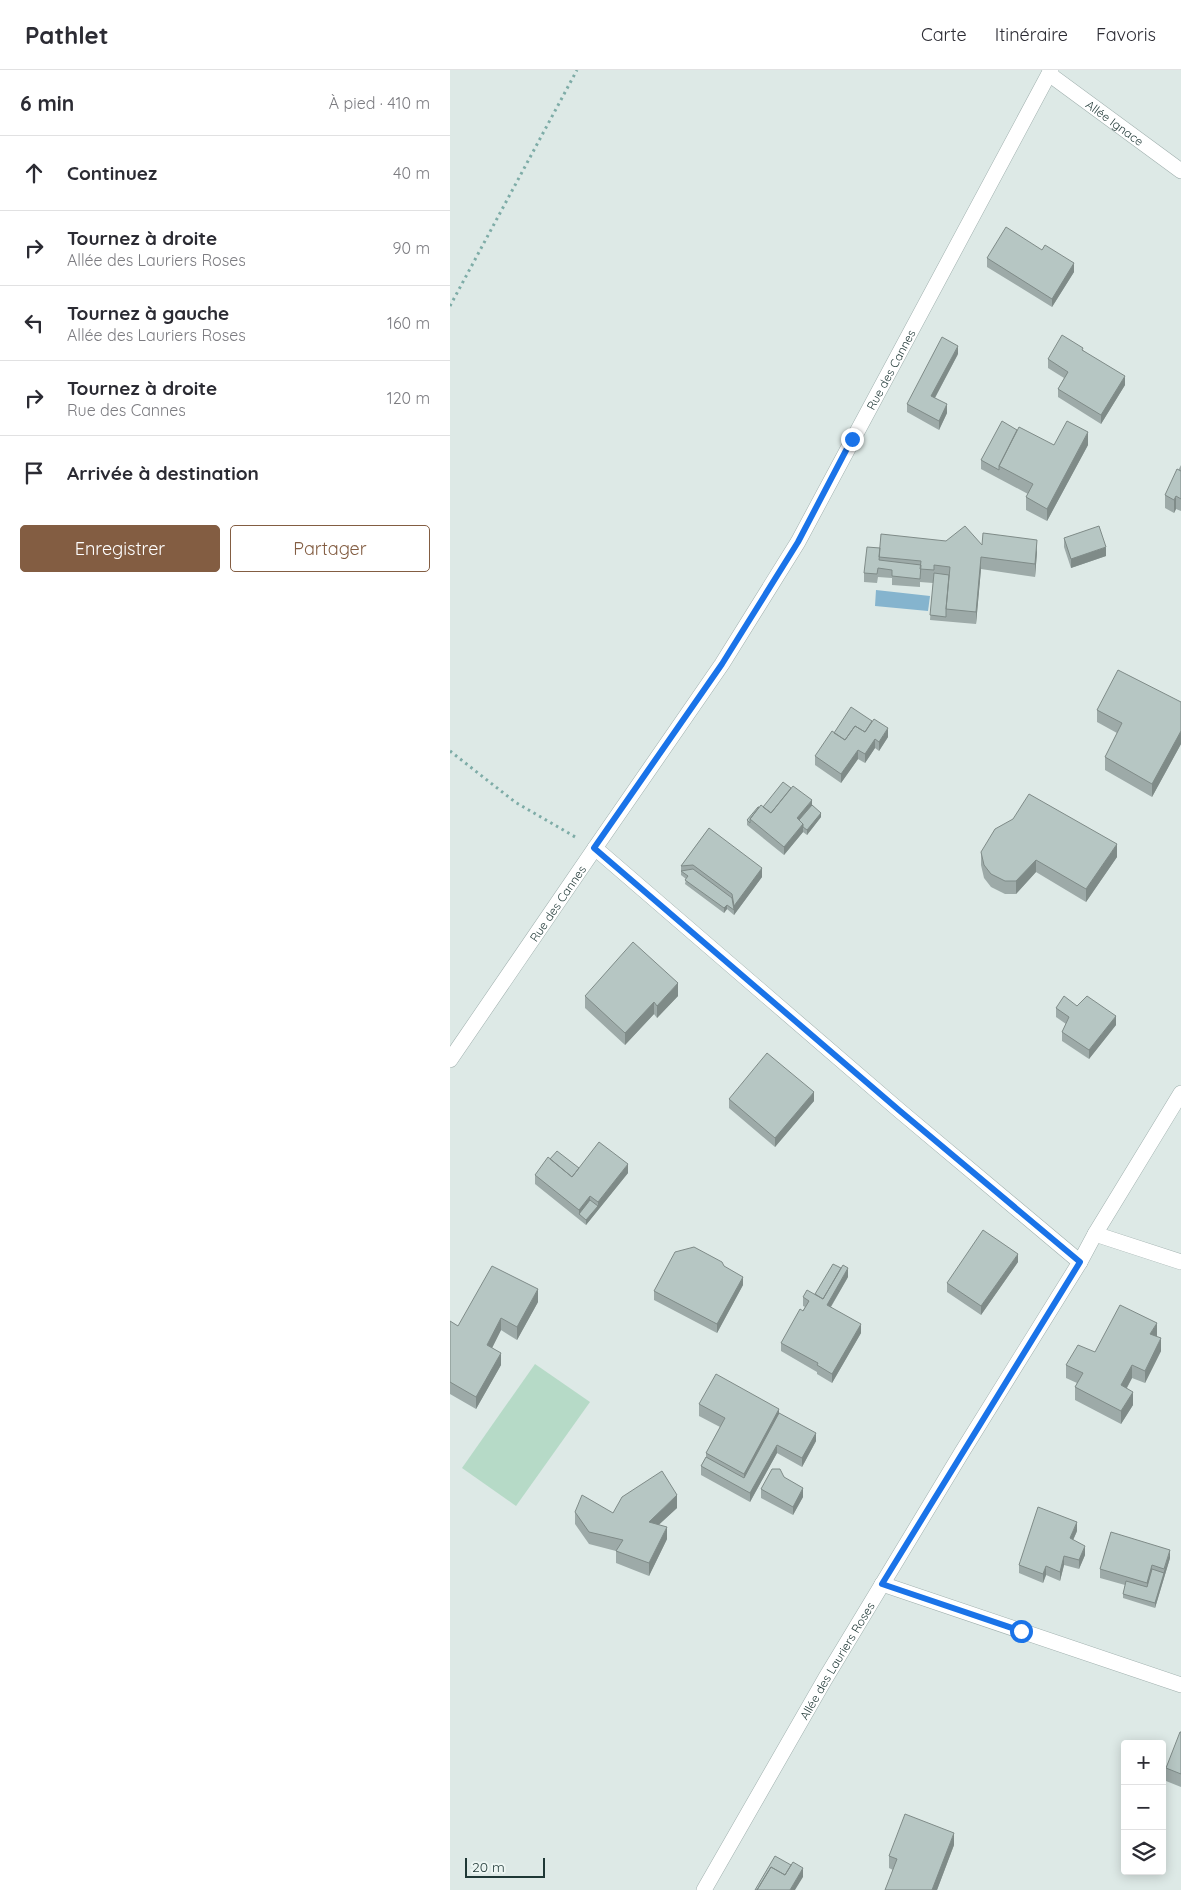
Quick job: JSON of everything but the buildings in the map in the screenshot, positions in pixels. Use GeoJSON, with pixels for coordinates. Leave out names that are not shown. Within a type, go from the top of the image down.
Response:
{"type":"FeatureCollection","features":[{"type":"Feature","properties":{"kind":"street","name":"Allée Ignace"},"geometry":{"type":"LineString","coordinates":[[1050,72],[1181,171]]}},
{"type":"Feature","properties":{"kind":"street","name":"Rue des Cannes"},"geometry":{"type":"LineString","coordinates":[[450,1060],[722,664],[798,542],[1050,72]]}},
{"type":"Feature","properties":{"kind":"street"},"geometry":{"type":"LineString","coordinates":[[594,848],[1080,1262]]}},
{"type":"Feature","properties":{"kind":"street","name":"Allée des Lauriers Roses"},"geometry":{"type":"LineString","coordinates":[[704,1890],[809,1705],[1181,1093]]}},
{"type":"Feature","properties":{"kind":"street"},"geometry":{"type":"LineString","coordinates":[[1095,1234],[1181,1262]]}},
{"type":"Feature","properties":{"kind":"street"},"geometry":{"type":"LineString","coordinates":[[882,1584],[1181,1685]]}},
{"type":"Feature","properties":{"kind":"path"},"geometry":{"type":"LineString","coordinates":[[450,306],[577,70]]}},
{"type":"Feature","properties":{"kind":"path"},"geometry":{"type":"LineString","coordinates":[[450,751],[514,802],[594,848]]}},
{"type":"Feature","properties":{"kind":"green space"},"geometry":{"type":"Polygon","coordinates":[[[535,1364],[590,1402],[516,1506],[462,1468],[535,1364]]]}},
{"type":"Feature","properties":{"kind":"water"},"geometry":{"type":"Polygon","coordinates":[[[876,590],[930,596],[928,611],[875,606],[876,590]]]}},
{"type":"Feature","properties":{"kind":"route"},"geometry":{"type":"LineString","coordinates":[[852,439],[798,542],[722,664],[594,848],[961,1163],[1080,1262],[882,1584],[1021,1631]]}}]}
